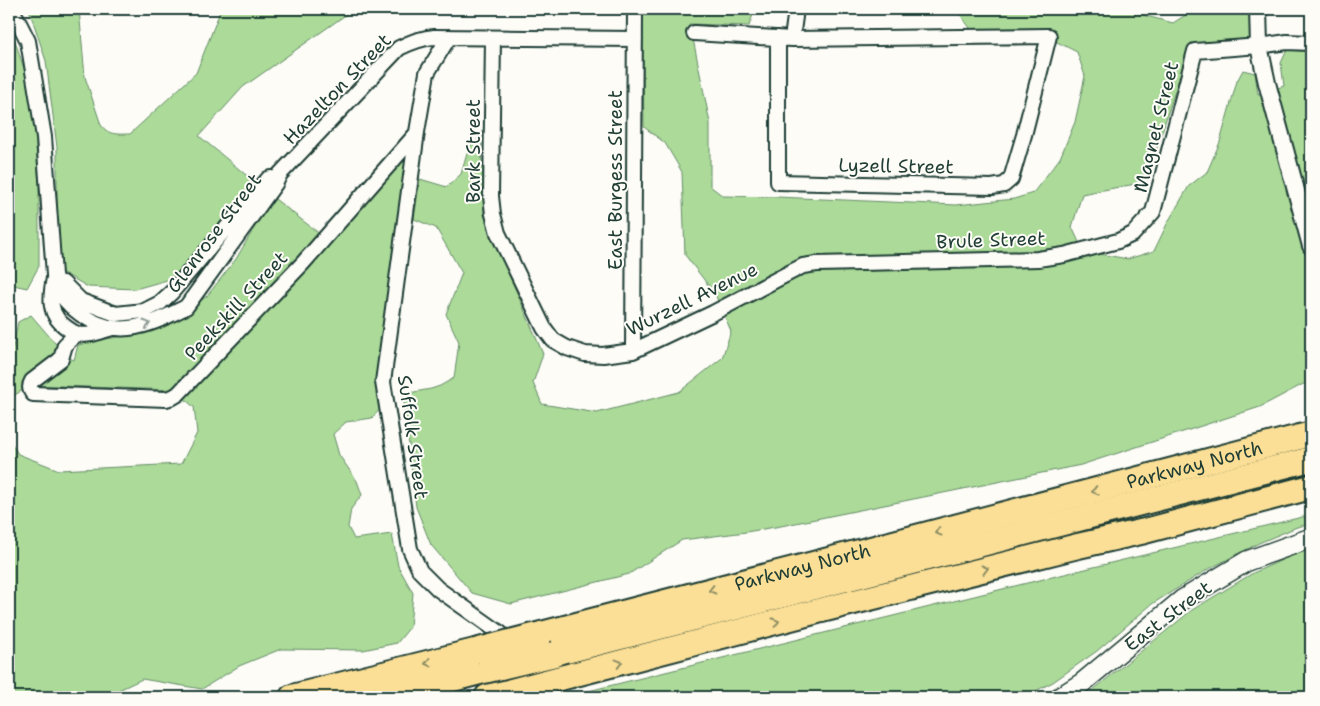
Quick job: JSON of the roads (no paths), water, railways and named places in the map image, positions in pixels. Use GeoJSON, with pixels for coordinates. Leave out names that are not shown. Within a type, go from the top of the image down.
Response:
{"type":"FeatureCollection","features":[{"type":"Feature","properties":{"kind":"highway","name":"Parkway North"},"geometry":{"type":"LineString","coordinates":[[292,697],[482,660],[541,634],[1311,434]]}},
{"type":"Feature","properties":{"kind":"highway"},"geometry":{"type":"LineString","coordinates":[[384,697],[482,660],[555,654],[1311,459]]}},
{"type":"Feature","properties":{"kind":"highway"},"geometry":{"type":"LineString","coordinates":[[495,695],[818,611],[1311,487]]}},
{"type":"Feature","properties":{"kind":"highway"},"geometry":{"type":"LineString","coordinates":[[1144,530],[1170,535],[1311,502]]}},
{"type":"Feature","properties":{"kind":"main road","name":"East Street"},"geometry":{"type":"LineString","coordinates":[[1060,697],[1082,683],[1182,600],[1247,562],[1311,538]]}},
{"type":"Feature","properties":{"kind":"street","name":"Glenrose Street"},"geometry":{"type":"LineString","coordinates":[[12,9],[28,41],[44,137],[54,275],[60,293],[79,314],[94,323],[112,328],[129,328],[164,318],[186,306],[275,184],[280,174]]}},
{"type":"Feature","properties":{"kind":"street","name":"East Burgess Street"},"geometry":{"type":"LineString","coordinates":[[633,351],[635,9]]}},
{"type":"Feature","properties":{"kind":"street"},"geometry":{"type":"LineString","coordinates":[[694,33],[792,39],[796,9]]}},
{"type":"Feature","properties":{"kind":"street"},"geometry":{"type":"LineString","coordinates":[[1258,9],[1259,46],[1266,83],[1311,246]]}},
{"type":"Feature","properties":{"kind":"street","name":"Lyzell Street"},"geometry":{"type":"LineString","coordinates":[[778,38],[778,182],[992,187],[1004,185],[1010,179],[1024,135],[1049,36],[792,39]]}},
{"type":"Feature","properties":{"kind":"street","name":"Hazelton Street"},"geometry":{"type":"LineString","coordinates":[[280,174],[399,48],[407,44],[434,37],[635,39]]}},
{"type":"Feature","properties":{"kind":"street","name":"Suffolk Street"},"geometry":{"type":"LineString","coordinates":[[449,37],[427,73],[417,132],[383,382],[410,549],[420,571],[438,589],[500,633],[538,665],[554,697]]}},
{"type":"Feature","properties":{"kind":"street","name":"Bark Street"},"geometry":{"type":"LineString","coordinates":[[492,38],[492,214],[498,233],[544,328],[554,340]]}},
{"type":"Feature","properties":{"kind":"street"},"geometry":{"type":"LineString","coordinates":[[1259,46],[1287,42],[1311,43]]}},
{"type":"Feature","properties":{"kind":"street","name":"Magnet Street"},"geometry":{"type":"LineString","coordinates":[[1153,212],[1195,52],[1259,46]]}},
{"type":"Feature","properties":{"kind":"street","name":"Peekskill Street"},"geometry":{"type":"LineString","coordinates":[[76,334],[65,345],[61,359],[32,381],[30,390],[33,394],[166,399],[178,394],[303,263],[417,132]]}},
{"type":"Feature","properties":{"kind":"street","name":"Glenrose Street"},"geometry":{"type":"LineString","coordinates":[[54,275],[81,301],[88,304],[116,314],[144,311],[160,303],[172,292],[268,179],[280,174]]}},
{"type":"Feature","properties":{"kind":"street","name":"Brule Street"},"geometry":{"type":"LineString","coordinates":[[817,264],[1038,259],[1064,255],[1118,241],[1133,234],[1153,212]]}},
{"type":"Feature","properties":{"kind":"street","name":"Wurzell Avenue"},"geometry":{"type":"LineString","coordinates":[[554,340],[567,348],[585,354],[603,355],[633,351],[713,313],[803,266],[817,264]]}},
{"type":"Feature","properties":{"kind":"street"},"geometry":{"type":"LineString","coordinates":[[54,275],[51,299],[52,310],[60,323],[76,334],[92,334],[112,328]]}}]}
